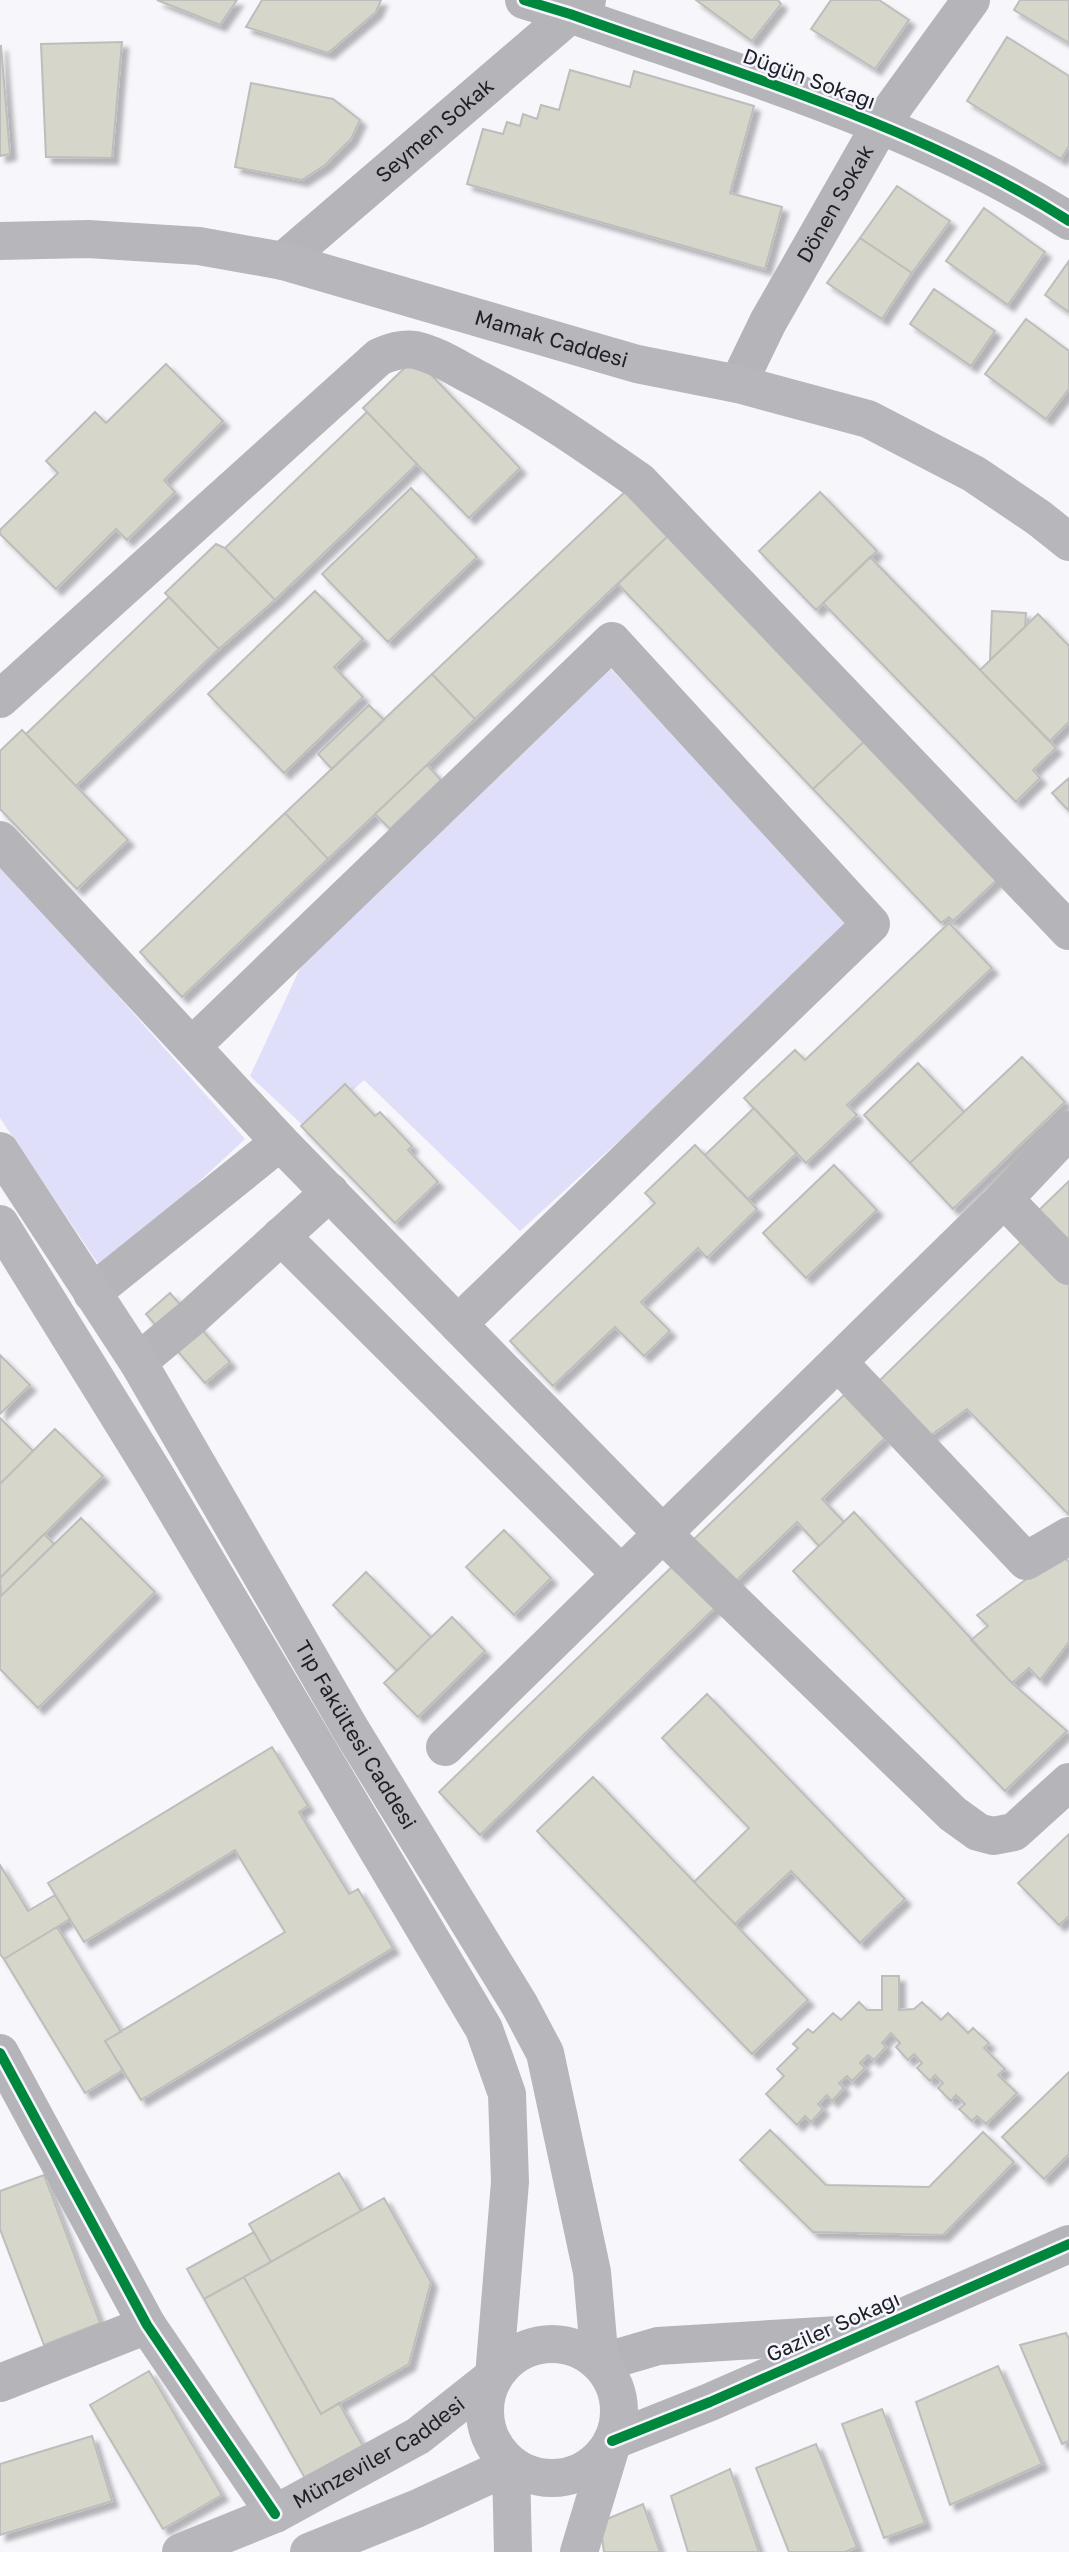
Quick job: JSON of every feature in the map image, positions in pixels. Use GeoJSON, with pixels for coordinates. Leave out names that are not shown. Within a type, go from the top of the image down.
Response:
{"type":"FeatureCollection","features":[{"type":"Feature","properties":{"kind":"main road","name":"Mamak Caddesi"},"geometry":{"type":"LineString","coordinates":[[0,241],[88,239],[199,246],[283,261],[637,364],[738,384],[868,419],[974,474],[1039,517],[1069,542]]}},
{"type":"Feature","properties":{"kind":"main road","name":"Tıp Fakültesi Caddesi"},"geometry":{"type":"LineString","coordinates":[[0,1151],[138,1362],[351,1730],[519,2004],[545,2053],[592,2272],[600,2363]]}},
{"type":"Feature","properties":{"kind":"main road","name":"Tıp Fakültesi Caddesi"},"geometry":{"type":"LineString","coordinates":[[0,1224],[154,1473],[484,2029],[507,2094],[510,2182],[494,2376]]}},
{"type":"Feature","properties":{"kind":"main road"},"geometry":{"type":"LineString","coordinates":[[579,2552],[618,2426],[617,2393],[609,2375],[600,2363],[583,2351],[564,2344],[543,2344],[524,2349],[506,2360],[494,2376],[484,2409],[486,2426],[500,2455],[512,2465],[529,2474],[548,2478],[568,2476],[586,2469],[601,2457],[612,2441]]}},
{"type":"Feature","properties":{"kind":"main road","name":"Münzeviler Caddesi"},"geometry":{"type":"LineString","coordinates":[[181,2552],[275,2514],[418,2436],[494,2376]]}},
{"type":"Feature","properties":{"kind":"main road"},"geometry":{"type":"LineString","coordinates":[[309,2552],[416,2509],[512,2465]]}},
{"type":"Feature","properties":{"kind":"main road"},"geometry":{"type":"LineString","coordinates":[[512,2465],[513,2552]]}},
{"type":"Feature","properties":{"kind":"main road"},"geometry":{"type":"LineString","coordinates":[[275,2514],[289,2552]]}},
{"type":"Feature","properties":{"kind":"street","name":"Düğün Sokağı"},"geometry":{"type":"LineString","coordinates":[[524,0],[578,7],[881,124],[1031,197],[1069,221]]}},
{"type":"Feature","properties":{"kind":"street","name":"Dönen Sokak"},"geometry":{"type":"LineString","coordinates":[[738,384],[768,321],[881,124],[971,0]]}},
{"type":"Feature","properties":{"kind":"street","name":"Seymen Sokak"},"geometry":{"type":"LineString","coordinates":[[283,261],[578,7]]}},
{"type":"Feature","properties":{"kind":"street"},"geometry":{"type":"LineString","coordinates":[[0,699],[379,357],[394,351],[412,349],[436,357],[502,391],[639,481],[1069,931]]}},
{"type":"Feature","properties":{"kind":"street"},"geometry":{"type":"LineString","coordinates":[[192,1046],[612,641],[871,924],[458,1324]]}},
{"type":"Feature","properties":{"kind":"street"},"geometry":{"type":"LineString","coordinates":[[0,841],[280,1142],[663,1534],[953,1814],[978,1832],[993,1836],[1014,1832],[1069,1782]]}},
{"type":"Feature","properties":{"kind":"street"},"geometry":{"type":"LineString","coordinates":[[445,1747],[1004,1199],[1069,1130]]}},
{"type":"Feature","properties":{"kind":"street"},"geometry":{"type":"LineString","coordinates":[[92,1293],[280,1142]]}},
{"type":"Feature","properties":{"kind":"street"},"geometry":{"type":"LineString","coordinates":[[138,1362],[191,1318],[330,1192]]}},
{"type":"Feature","properties":{"kind":"street"},"geometry":{"type":"LineString","coordinates":[[1004,1199],[1069,1266]]}},
{"type":"Feature","properties":{"kind":"street"},"geometry":{"type":"LineString","coordinates":[[281,1236],[621,1574]]}},
{"type":"Feature","properties":{"kind":"street"},"geometry":{"type":"LineString","coordinates":[[838,1362],[1026,1561],[1069,1536]]}},
{"type":"Feature","properties":{"kind":"street"},"geometry":{"type":"LineString","coordinates":[[0,2053],[10,2095],[147,2325],[275,2514]]}},
{"type":"Feature","properties":{"kind":"street","name":"Gaziler Sokağı"},"geometry":{"type":"LineString","coordinates":[[612,2441],[710,2402],[1069,2244]]}},
{"type":"Feature","properties":{"kind":"street"},"geometry":{"type":"LineString","coordinates":[[0,2383],[147,2325]]}},
{"type":"Feature","properties":{"kind":"street","name":"Gaziler Sokağı"},"geometry":{"type":"LineString","coordinates":[[600,2363],[658,2346],[864,2334]]}},
{"type":"Feature","properties":{"kind":"shaded area"},"geometry":{"type":"Polygon","coordinates":[[[608,666],[856,925],[520,1231],[364,1080],[308,1130],[250,1076],[309,949],[608,666]]]}},
{"type":"Feature","properties":{"kind":"shaded area"},"geometry":{"type":"Polygon","coordinates":[[[0,863],[245,1139],[103,1271],[0,1118],[0,863]]]}},
{"type":"Feature","properties":{"kind":"building"},"geometry":{"type":"Polygon","coordinates":[[[157,0],[237,0],[220,25],[157,0]]]}},
{"type":"Feature","properties":{"kind":"building"},"geometry":{"type":"Polygon","coordinates":[[[262,0],[381,0],[376,12],[328,53],[246,27],[262,0]]]}},
{"type":"Feature","properties":{"kind":"building"},"geometry":{"type":"Polygon","coordinates":[[[696,0],[778,0],[781,4],[752,41],[696,0]]]}},
{"type":"Feature","properties":{"kind":"building"},"geometry":{"type":"Polygon","coordinates":[[[831,0],[879,0],[909,20],[875,69],[811,29],[831,0]]]}},
{"type":"Feature","properties":{"kind":"building"},"geometry":{"type":"Polygon","coordinates":[[[1020,0],[1069,0],[1069,43],[1014,10],[1020,0]]]}},
{"type":"Feature","properties":{"kind":"building"},"geometry":{"type":"Polygon","coordinates":[[[1007,37],[1069,76],[1069,146],[1061,159],[967,101],[1007,37]]]}},
{"type":"Feature","properties":{"kind":"building"},"geometry":{"type":"Polygon","coordinates":[[[122,42],[112,158],[46,157],[41,44],[122,42]]]}},
{"type":"Feature","properties":{"kind":"building"},"geometry":{"type":"Polygon","coordinates":[[[0,46],[10,154],[0,156],[0,46]]]}},
{"type":"Feature","properties":{"kind":"building"},"geometry":{"type":"Polygon","coordinates":[[[570,70],[630,87],[634,71],[754,106],[730,193],[782,207],[765,269],[467,184],[483,129],[503,134],[507,122],[520,126],[523,114],[537,119],[541,105],[559,110],[570,70]]]}},
{"type":"Feature","properties":{"kind":"building"},"geometry":{"type":"Polygon","coordinates":[[[251,83],[333,99],[360,120],[351,139],[325,165],[302,180],[235,167],[251,83]]]}},
{"type":"Feature","properties":{"kind":"building"},"geometry":{"type":"Polygon","coordinates":[[[897,186],[950,221],[912,273],[860,238],[897,186]]]}},
{"type":"Feature","properties":{"kind":"building"},"geometry":{"type":"Polygon","coordinates":[[[984,208],[1045,252],[1008,305],[946,261],[984,208]]]}},
{"type":"Feature","properties":{"kind":"building"},"geometry":{"type":"Polygon","coordinates":[[[860,238],[912,273],[882,319],[827,283],[860,238]]]}},
{"type":"Feature","properties":{"kind":"building"},"geometry":{"type":"Polygon","coordinates":[[[1069,261],[1069,312],[1045,295],[1069,261]]]}},
{"type":"Feature","properties":{"kind":"building"},"geometry":{"type":"Polygon","coordinates":[[[934,289],[995,331],[971,366],[910,324],[934,289]]]}},
{"type":"Feature","properties":{"kind":"building"},"geometry":{"type":"Polygon","coordinates":[[[1026,319],[1069,351],[1069,389],[1046,419],[985,374],[1026,319]]]}},
{"type":"Feature","properties":{"kind":"building"},"geometry":{"type":"Polygon","coordinates":[[[415,358],[520,468],[469,518],[363,408],[415,358]]]}},
{"type":"Feature","properties":{"kind":"building"},"geometry":{"type":"Polygon","coordinates":[[[166,364],[223,421],[164,480],[175,492],[127,540],[116,529],[56,589],[0,534],[0,530],[58,473],[46,461],[95,412],[106,423],[166,364]]]}},
{"type":"Feature","properties":{"kind":"building"},"geometry":{"type":"Polygon","coordinates":[[[367,412],[417,464],[275,600],[225,548],[367,412]]]}},
{"type":"Feature","properties":{"kind":"building"},"geometry":{"type":"Polygon","coordinates":[[[411,488],[477,557],[388,642],[322,574],[411,488]]]}},
{"type":"Feature","properties":{"kind":"building"},"geometry":{"type":"Polygon","coordinates":[[[628,489],[671,533],[475,719],[432,674],[628,489]]]}},
{"type":"Feature","properties":{"kind":"building"},"geometry":{"type":"Polygon","coordinates":[[[820,492],[877,551],[816,610],[759,551],[820,492]]]}},
{"type":"Feature","properties":{"kind":"building"},"geometry":{"type":"Polygon","coordinates":[[[671,533],[867,739],[813,789],[618,584],[671,533]]]}},
{"type":"Feature","properties":{"kind":"building"},"geometry":{"type":"Polygon","coordinates":[[[216,544],[225,548],[275,600],[219,649],[165,593],[216,544]]]}},
{"type":"Feature","properties":{"kind":"building"},"geometry":{"type":"Polygon","coordinates":[[[870,557],[1056,748],[1033,770],[1040,778],[1016,802],[823,603],[870,557]]]}},
{"type":"Feature","properties":{"kind":"building"},"geometry":{"type":"Polygon","coordinates":[[[315,591],[363,639],[334,667],[363,697],[284,773],[208,694],[315,591]]]}},
{"type":"Feature","properties":{"kind":"building"},"geometry":{"type":"Polygon","coordinates":[[[169,597],[219,649],[76,786],[26,734],[169,597]]]}},
{"type":"Feature","properties":{"kind":"building"},"geometry":{"type":"Polygon","coordinates":[[[992,611],[1026,613],[1025,627],[990,660],[992,611]]]}},
{"type":"Feature","properties":{"kind":"building"},"geometry":{"type":"Polygon","coordinates":[[[1038,614],[1069,646],[1069,722],[1050,741],[980,670],[1038,614]]]}},
{"type":"Feature","properties":{"kind":"building"},"geometry":{"type":"Polygon","coordinates":[[[432,674],[475,719],[328,859],[285,813],[432,674]]]}},
{"type":"Feature","properties":{"kind":"building"},"geometry":{"type":"Polygon","coordinates":[[[369,705],[384,720],[332,769],[318,754],[369,705]]]}},
{"type":"Feature","properties":{"kind":"building"},"geometry":{"type":"Polygon","coordinates":[[[22,730],[128,840],[77,889],[0,809],[0,751],[22,730]]]}},
{"type":"Feature","properties":{"kind":"building"},"geometry":{"type":"Polygon","coordinates":[[[867,739],[999,878],[953,921],[949,917],[941,923],[813,789],[867,739]]]}},
{"type":"Feature","properties":{"kind":"building"},"geometry":{"type":"Polygon","coordinates":[[[427,765],[441,780],[390,829],[375,814],[427,765]]]}},
{"type":"Feature","properties":{"kind":"building"},"geometry":{"type":"Polygon","coordinates":[[[1069,778],[1069,811],[1052,793],[1069,778]]]}},
{"type":"Feature","properties":{"kind":"building"},"geometry":{"type":"Polygon","coordinates":[[[285,813],[328,859],[182,997],[140,952],[285,813]]]}},
{"type":"Feature","properties":{"kind":"building"},"geometry":{"type":"Polygon","coordinates":[[[949,923],[992,968],[847,1105],[857,1115],[806,1163],[744,1098],[795,1050],[805,1060],[949,923]]]}},
{"type":"Feature","properties":{"kind":"building"},"geometry":{"type":"Polygon","coordinates":[[[1022,1057],[1065,1102],[953,1209],[910,1163],[1022,1057]]]}},
{"type":"Feature","properties":{"kind":"building"},"geometry":{"type":"Polygon","coordinates":[[[918,1063],[964,1112],[910,1163],[864,1115],[918,1063]]]}},
{"type":"Feature","properties":{"kind":"building"},"geometry":{"type":"Polygon","coordinates":[[[345,1084],[375,1116],[380,1112],[412,1146],[408,1150],[438,1182],[395,1223],[301,1126],[345,1084]]]}},
{"type":"Feature","properties":{"kind":"building"},"geometry":{"type":"Polygon","coordinates":[[[754,1108],[797,1153],[748,1199],[705,1155],[754,1108]]]}},
{"type":"Feature","properties":{"kind":"building"},"geometry":{"type":"Polygon","coordinates":[[[695,1145],[757,1209],[707,1258],[698,1248],[641,1302],[670,1331],[644,1356],[615,1327],[553,1386],[510,1341],[655,1203],[645,1193],[695,1145]]]}},
{"type":"Feature","properties":{"kind":"building"},"geometry":{"type":"Polygon","coordinates":[[[834,1165],[877,1210],[806,1278],[763,1233],[834,1165]]]}},
{"type":"Feature","properties":{"kind":"building"},"geometry":{"type":"Polygon","coordinates":[[[1069,1181],[1069,1244],[1038,1211],[1069,1181]]]}},
{"type":"Feature","properties":{"kind":"building"},"geometry":{"type":"Polygon","coordinates":[[[1025,1238],[1069,1283],[1069,1515],[967,1409],[923,1441],[876,1384],[1025,1238]]]}},
{"type":"Feature","properties":{"kind":"building"},"geometry":{"type":"Polygon","coordinates":[[[170,1293],[230,1362],[205,1383],[146,1314],[170,1293]]]}},
{"type":"Feature","properties":{"kind":"building"},"geometry":{"type":"Polygon","coordinates":[[[0,1355],[30,1385],[0,1414],[0,1355]]]}},
{"type":"Feature","properties":{"kind":"building"},"geometry":{"type":"Polygon","coordinates":[[[844,1395],[885,1438],[822,1499],[844,1522],[819,1546],[797,1522],[733,1584],[692,1541],[844,1395]]]}},
{"type":"Feature","properties":{"kind":"building"},"geometry":{"type":"Polygon","coordinates":[[[0,1418],[33,1451],[0,1484],[0,1418]]]}},
{"type":"Feature","properties":{"kind":"building"},"geometry":{"type":"Polygon","coordinates":[[[55,1429],[103,1476],[0,1578],[0,1484],[55,1429]]]}},
{"type":"Feature","properties":{"kind":"building"},"geometry":{"type":"Polygon","coordinates":[[[854,1512],[1012,1683],[1067,1731],[1005,1791],[793,1571],[854,1512]]]}},
{"type":"Feature","properties":{"kind":"building"},"geometry":{"type":"Polygon","coordinates":[[[81,1518],[155,1592],[38,1708],[0,1669],[0,1597],[81,1518]]]}},
{"type":"Feature","properties":{"kind":"building"},"geometry":{"type":"Polygon","coordinates":[[[504,1530],[551,1578],[514,1615],[466,1567],[504,1530]]]}},
{"type":"Feature","properties":{"kind":"building"},"geometry":{"type":"Polygon","coordinates":[[[44,1534],[54,1544],[1,1596],[0,1578],[44,1534]]]}},
{"type":"Feature","properties":{"kind":"building"},"geometry":{"type":"Polygon","coordinates":[[[1061,1554],[1069,1562],[1069,1642],[1040,1680],[1029,1668],[1012,1683],[971,1640],[988,1626],[977,1615],[1061,1554]]]}},
{"type":"Feature","properties":{"kind":"building"},"geometry":{"type":"Polygon","coordinates":[[[679,1560],[720,1603],[480,1835],[439,1792],[679,1560]]]}},
{"type":"Feature","properties":{"kind":"building"},"geometry":{"type":"Polygon","coordinates":[[[366,1572],[431,1637],[397,1671],[333,1605],[366,1572]]]}},
{"type":"Feature","properties":{"kind":"building"},"geometry":{"type":"Polygon","coordinates":[[[452,1617],[485,1651],[418,1717],[384,1683],[452,1617]]]}},
{"type":"Feature","properties":{"kind":"building"},"geometry":{"type":"Polygon","coordinates":[[[707,1694],[905,1899],[860,1943],[791,1871],[735,1924],[694,1882],[749,1828],[662,1738],[707,1694]]]}},
{"type":"Feature","properties":{"kind":"building"},"geometry":{"type":"Polygon","coordinates":[[[272,1747],[308,1806],[299,1812],[349,1894],[358,1889],[393,1948],[141,2100],[105,2041],[285,1932],[235,1850],[84,1942],[48,1883],[272,1747]]]}},
{"type":"Feature","properties":{"kind":"building"},"geometry":{"type":"Polygon","coordinates":[[[593,1777],[808,2000],[752,2054],[537,1831],[593,1777]]]}},
{"type":"Feature","properties":{"kind":"building"},"geometry":{"type":"Polygon","coordinates":[[[1069,1834],[1069,1916],[1059,1925],[1018,1883],[1069,1834]]]}},
{"type":"Feature","properties":{"kind":"building"},"geometry":{"type":"Polygon","coordinates":[[[0,1865],[28,1911],[55,1895],[70,1919],[4,1959],[0,1954],[0,1865]]]}},
{"type":"Feature","properties":{"kind":"building"},"geometry":{"type":"Polygon","coordinates":[[[57,1927],[121,2032],[105,2041],[123,2070],[85,2093],[4,1959],[57,1927]]]}},
{"type":"Feature","properties":{"kind":"building"},"geometry":{"type":"Polygon","coordinates":[[[882,1976],[899,1976],[899,2010],[914,2009],[922,2002],[941,2020],[948,2013],[968,2033],[973,2028],[989,2043],[984,2048],[1005,2069],[998,2075],[1017,2093],[986,2124],[977,2116],[972,2121],[959,2109],[965,2104],[956,2095],[951,2101],[938,2088],[943,2083],[935,2075],[930,2081],[917,2068],[922,2063],[914,2054],[908,2060],[896,2047],[900,2043],[891,2033],[882,2043],[886,2047],[874,2060],[868,2055],[860,2063],[865,2068],[852,2081],[847,2076],[839,2083],[844,2088],[832,2101],[827,2095],[818,2104],[823,2109],[811,2122],[805,2116],[797,2125],[766,2094],[784,2076],[777,2069],[798,2048],[793,2044],[808,2029],[813,2033],[833,2013],[841,2020],[859,2002],[867,2010],[882,2010],[882,1976]]]}},
{"type":"Feature","properties":{"kind":"building"},"geometry":{"type":"Polygon","coordinates":[[[1069,2072],[1069,2154],[1044,2179],[1002,2137],[1069,2072]]]}},
{"type":"Feature","properties":{"kind":"building"},"geometry":{"type":"Polygon","coordinates":[[[770,2130],[826,2185],[929,2187],[983,2132],[1014,2162],[943,2235],[813,2232],[740,2160],[770,2130]]]}},
{"type":"Feature","properties":{"kind":"building"},"geometry":{"type":"Polygon","coordinates":[[[339,2173],[361,2211],[271,2262],[249,2224],[339,2173]]]}},
{"type":"Feature","properties":{"kind":"building"},"geometry":{"type":"Polygon","coordinates":[[[44,2175],[100,2323],[44,2345],[0,2229],[0,2191],[44,2175]]]}},
{"type":"Feature","properties":{"kind":"building"},"geometry":{"type":"Polygon","coordinates":[[[384,2198],[431,2282],[409,2364],[321,2414],[244,2277],[384,2198]]]}},
{"type":"Feature","properties":{"kind":"building"},"geometry":{"type":"Polygon","coordinates":[[[254,2232],[271,2262],[204,2299],[187,2269],[254,2232]]]}},
{"type":"Feature","properties":{"kind":"building"},"geometry":{"type":"Polygon","coordinates":[[[244,2277],[321,2414],[339,2403],[364,2448],[306,2480],[204,2299],[244,2277]]]}},
{"type":"Feature","properties":{"kind":"building"},"geometry":{"type":"Polygon","coordinates":[[[1066,2333],[1069,2339],[1069,2441],[1062,2444],[1020,2345],[1066,2333]]]}},
{"type":"Feature","properties":{"kind":"building"},"geometry":{"type":"Polygon","coordinates":[[[998,2366],[1042,2464],[950,2505],[916,2402],[998,2366]]]}},
{"type":"Feature","properties":{"kind":"building"},"geometry":{"type":"Polygon","coordinates":[[[149,2371],[222,2495],[163,2529],[90,2405],[149,2371]]]}},
{"type":"Feature","properties":{"kind":"building"},"geometry":{"type":"Polygon","coordinates":[[[882,2409],[925,2523],[884,2538],[842,2424],[882,2409]]]}},
{"type":"Feature","properties":{"kind":"building"},"geometry":{"type":"Polygon","coordinates":[[[92,2436],[112,2501],[0,2535],[0,2464],[92,2436]]]}},
{"type":"Feature","properties":{"kind":"building"},"geometry":{"type":"Polygon","coordinates":[[[816,2444],[857,2547],[845,2552],[789,2552],[756,2468],[816,2444]]]}},
{"type":"Feature","properties":{"kind":"building"},"geometry":{"type":"Polygon","coordinates":[[[730,2469],[759,2552],[688,2552],[671,2496],[730,2469]]]}},
{"type":"Feature","properties":{"kind":"building"},"geometry":{"type":"Polygon","coordinates":[[[643,2504],[660,2552],[604,2552],[600,2522],[643,2504]]]}},
{"type":"Feature","properties":{"kind":"cycle path"},"geometry":{"type":"LineString","coordinates":[[524,0],[762,80],[890,129],[1012,187],[1069,221]]}},
{"type":"Feature","properties":{"kind":"cycle path"},"geometry":{"type":"LineString","coordinates":[[0,2053],[147,2325],[275,2514]]}},
{"type":"Feature","properties":{"kind":"cycle path"},"geometry":{"type":"LineString","coordinates":[[612,2441],[710,2402],[1069,2244]]}}]}
